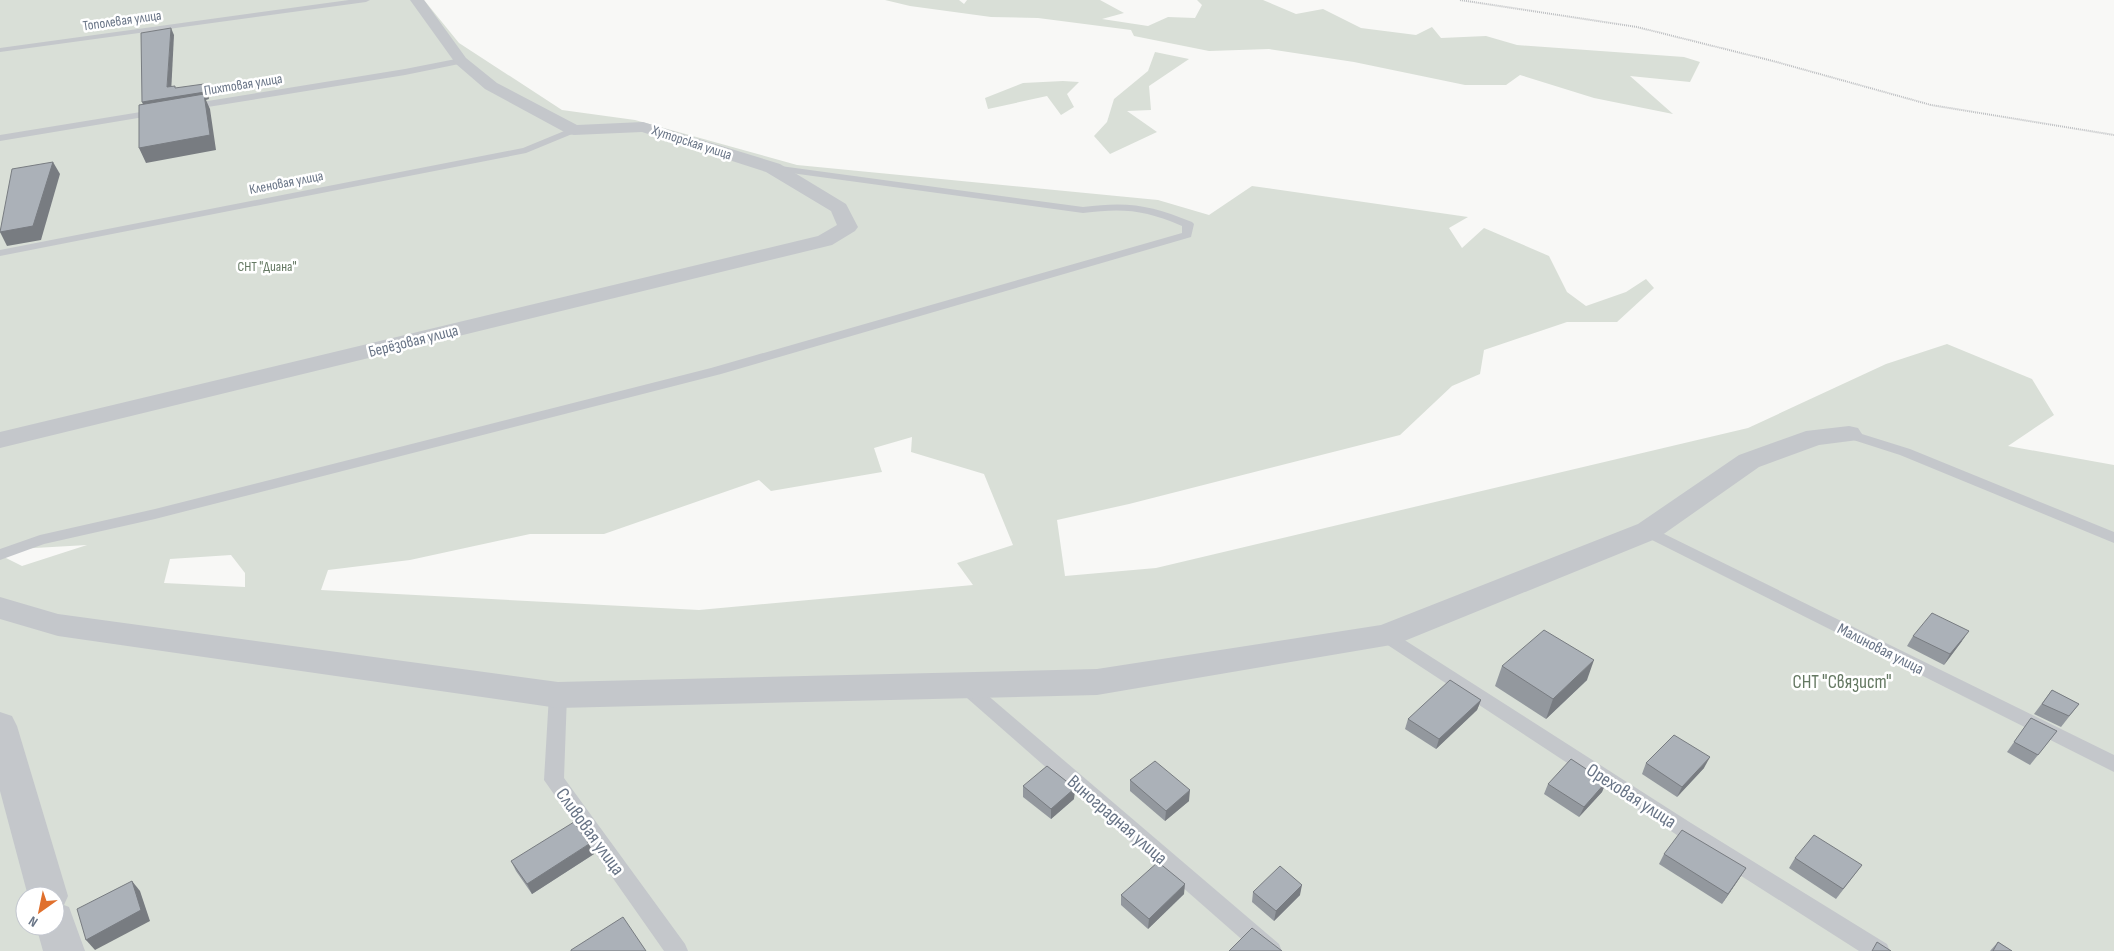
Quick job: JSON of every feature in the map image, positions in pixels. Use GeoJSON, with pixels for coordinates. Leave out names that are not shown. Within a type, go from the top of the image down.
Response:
{"type":"FeatureCollection","features":[{"type":"Feature","properties":{"kind":"street"},"geometry":{"type":"LineString","coordinates":[[417,0],[461,61],[491,86],[574,130]]}},
{"type":"Feature","properties":{"kind":"street","name":"Хуторская улица"},"geometry":{"type":"LineString","coordinates":[[574,130],[643,127],[773,168],[839,208],[848,227],[825,240]]}},
{"type":"Feature","properties":{"kind":"street","name":"Берёзовая улица"},"geometry":{"type":"LineString","coordinates":[[0,440],[825,240]]}},
{"type":"Feature","properties":{"kind":"street"},"geometry":{"type":"LineString","coordinates":[[0,608],[58,625],[558,695],[1097,682],[1386,636],[1648,531],[1749,461],[1815,437],[1849,434]]}},
{"type":"Feature","properties":{"kind":"street"},"geometry":{"type":"LineString","coordinates":[[0,726],[45,886]]}},
{"type":"Feature","properties":{"kind":"street"},"geometry":{"type":"LineString","coordinates":[[60,936],[64,951]]}},
{"type":"Feature","properties":{"kind":"lane","name":"Тополевая улица"},"geometry":{"type":"LineString","coordinates":[[0,50],[366,0]]}},
{"type":"Feature","properties":{"kind":"lane","name":"Пихтовая улица"},"geometry":{"type":"LineString","coordinates":[[183,108],[405,72],[461,61]]}},
{"type":"Feature","properties":{"kind":"lane"},"geometry":{"type":"LineString","coordinates":[[0,138],[164,111]]}},
{"type":"Feature","properties":{"kind":"lane","name":"Кленовая улица"},"geometry":{"type":"LineString","coordinates":[[0,253],[526,150],[574,130]]}},
{"type":"Feature","properties":{"kind":"lane"},"geometry":{"type":"LineString","coordinates":[[0,555],[40,540],[165,512],[716,372],[1187,235],[1188,224],[1141,207],[1119,205],[1083,210],[773,168]]}},
{"type":"Feature","properties":{"kind":"lane"},"geometry":{"type":"LineString","coordinates":[[1849,434],[1905,452],[2114,538]]}},
{"type":"Feature","properties":{"kind":"lane","name":"Малиновая улица"},"geometry":{"type":"LineString","coordinates":[[1648,531],[2114,764]]}},
{"type":"Feature","properties":{"kind":"lane","name":"Ореховая улица"},"geometry":{"type":"LineString","coordinates":[[1386,636],[1879,951]]}},
{"type":"Feature","properties":{"kind":"lane","name":"Виноградная улица"},"geometry":{"type":"LineString","coordinates":[[965,686],[1272,951]]}},
{"type":"Feature","properties":{"kind":"lane","name":"Сливовая улица"},"geometry":{"type":"LineString","coordinates":[[558,695],[554,780],[678,951]]}},
{"type":"Feature","properties":{"kind":"path"},"geometry":{"type":"LineString","coordinates":[[1460,0],[1637,27],[1773,61],[1932,105],[2114,134]]}},
{"type":"Feature","properties":{"kind":"green space"},"geometry":{"type":"Polygon","coordinates":[[[0,0],[424,0],[459,43],[562,110],[635,120],[797,165],[1158,200],[1209,215],[1252,186],[1468,217],[1449,228],[1462,248],[1484,228],[1549,256],[1567,292],[1586,306],[1626,292],[1646,279],[1654,288],[1617,322],[1567,322],[1484,350],[1480,374],[1452,386],[1400,435],[1129,504],[1057,520],[1065,576],[1156,568],[1748,428],[1886,364],[1947,344],[2032,379],[2054,415],[2008,446],[2114,465],[2114,951],[0,951],[0,555],[22,566],[87,545],[0,550],[0,0]],[[912,437],[874,448],[882,472],[771,491],[759,480],[604,534],[530,534],[410,560],[328,570],[321,590],[699,610],[973,585],[957,563],[1013,545],[984,474],[911,452],[912,437]],[[231,555],[170,559],[164,583],[245,587],[245,573],[231,555]]]}},
{"type":"Feature","properties":{"kind":"green space"},"geometry":{"type":"Polygon","coordinates":[[[885,0],[959,0],[964,4],[967,0],[1100,0],[1124,13],[1102,19],[1148,26],[1168,17],[1195,18],[1202,5],[1197,0],[1263,0],[1296,14],[1323,9],[1361,28],[1416,35],[1432,27],[1441,38],[1486,36],[1517,45],[1684,57],[1700,62],[1690,82],[1630,76],[1673,114],[1594,98],[1520,75],[1506,85],[1465,85],[1354,62],[1269,49],[1209,51],[1134,36],[1131,30],[1038,18],[991,17],[910,6],[885,0]]]}},
{"type":"Feature","properties":{"kind":"green space"},"geometry":{"type":"Polygon","coordinates":[[[1155,52],[1189,59],[1149,86],[1151,110],[1127,111],[1157,132],[1110,154],[1094,136],[1107,122],[1114,99],[1148,71],[1155,52]]]}},
{"type":"Feature","properties":{"kind":"green space"},"geometry":{"type":"Polygon","coordinates":[[[1079,82],[1067,94],[1074,107],[1061,115],[1047,96],[988,109],[985,98],[1023,83],[1079,82]]]}},
{"type":"Feature","properties":{"kind":"building"},"geometry":{"type":"Polygon","coordinates":[[[171,28],[167,87],[175,86],[175,88],[204,84],[205,92],[142,102],[141,33],[171,28]]]}},
{"type":"Feature","properties":{"kind":"building"},"geometry":{"type":"Polygon","coordinates":[[[204,94],[210,135],[139,148],[139,105],[204,94]]]}},
{"type":"Feature","properties":{"kind":"building"},"geometry":{"type":"Polygon","coordinates":[[[53,162],[33,226],[0,232],[12,169],[53,162]]]}},
{"type":"Feature","properties":{"kind":"building"},"geometry":{"type":"Polygon","coordinates":[[[1932,613],[1969,631],[1950,654],[1913,636],[1932,613]]]}},
{"type":"Feature","properties":{"kind":"building"},"geometry":{"type":"Polygon","coordinates":[[[1544,630],[1594,660],[1553,699],[1502,666],[1544,630]]]}},
{"type":"Feature","properties":{"kind":"building"},"geometry":{"type":"Polygon","coordinates":[[[1450,680],[1481,700],[1439,739],[1408,719],[1450,680]]]}},
{"type":"Feature","properties":{"kind":"building"},"geometry":{"type":"Polygon","coordinates":[[[2052,690],[2079,704],[2069,716],[2042,704],[2052,690]]]}},
{"type":"Feature","properties":{"kind":"building"},"geometry":{"type":"Polygon","coordinates":[[[2031,718],[2057,731],[2038,755],[2014,742],[2031,718]]]}},
{"type":"Feature","properties":{"kind":"building"},"geometry":{"type":"Polygon","coordinates":[[[1674,735],[1710,757],[1682,787],[1646,763],[1674,735]]]}},
{"type":"Feature","properties":{"kind":"building"},"geometry":{"type":"Polygon","coordinates":[[[1571,759],[1606,782],[1584,807],[1548,784],[1571,759]]]}},
{"type":"Feature","properties":{"kind":"building"},"geometry":{"type":"Polygon","coordinates":[[[1155,761],[1190,790],[1166,811],[1130,780],[1155,761]]]}},
{"type":"Feature","properties":{"kind":"building"},"geometry":{"type":"Polygon","coordinates":[[[1047,766],[1075,788],[1051,809],[1023,786],[1047,766]]]}},
{"type":"Feature","properties":{"kind":"building"},"geometry":{"type":"Polygon","coordinates":[[[574,822],[589,844],[527,884],[511,861],[574,822]]]}},
{"type":"Feature","properties":{"kind":"building"},"geometry":{"type":"Polygon","coordinates":[[[1682,830],[1746,868],[1728,894],[1664,854],[1682,830]]]}},
{"type":"Feature","properties":{"kind":"building"},"geometry":{"type":"Polygon","coordinates":[[[1814,835],[1862,865],[1843,889],[1795,858],[1814,835]]]}},
{"type":"Feature","properties":{"kind":"building"},"geometry":{"type":"Polygon","coordinates":[[[1158,862],[1185,884],[1149,919],[1121,895],[1158,862]]]}},
{"type":"Feature","properties":{"kind":"building"},"geometry":{"type":"Polygon","coordinates":[[[1280,866],[1302,885],[1276,911],[1253,892],[1280,866]]]}},
{"type":"Feature","properties":{"kind":"building"},"geometry":{"type":"Polygon","coordinates":[[[132,881],[141,910],[86,940],[77,909],[132,881]]]}},
{"type":"Feature","properties":{"kind":"building"},"geometry":{"type":"Polygon","coordinates":[[[623,917],[646,951],[571,951],[571,950],[623,917]]]}},
{"type":"Feature","properties":{"kind":"building"},"geometry":{"type":"Polygon","coordinates":[[[1252,928],[1282,951],[1229,951],[1252,928]]]}},
{"type":"Feature","properties":{"kind":"building"},"geometry":{"type":"Polygon","coordinates":[[[1877,942],[1891,951],[1872,951],[1877,942]]]}},
{"type":"Feature","properties":{"kind":"building"},"geometry":{"type":"Polygon","coordinates":[[[1998,942],[2012,951],[1993,951],[1998,942]]]}},
{"type":"Feature","properties":{"kind":"park label","name":"СНТ \"Диана\""},"geometry":{"type":"Point","coordinates":[267,266]}},
{"type":"Feature","properties":{"kind":"park label","name":"СНТ \"Связист\""},"geometry":{"type":"Point","coordinates":[1842,681]}}]}
